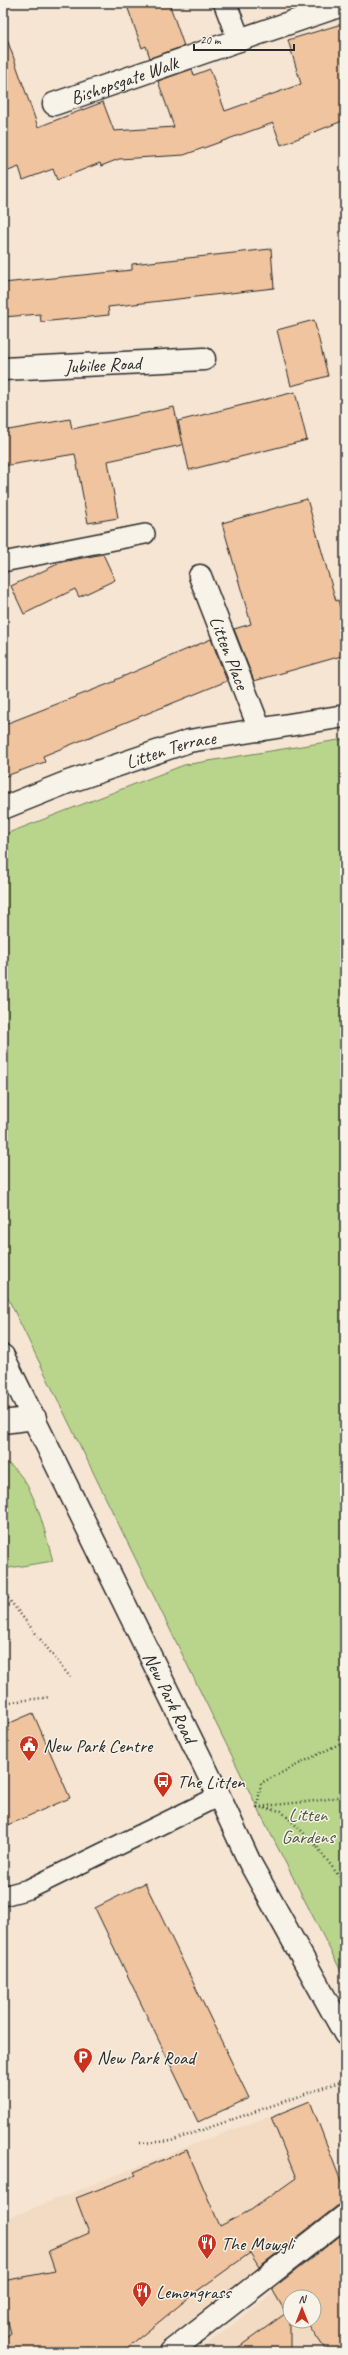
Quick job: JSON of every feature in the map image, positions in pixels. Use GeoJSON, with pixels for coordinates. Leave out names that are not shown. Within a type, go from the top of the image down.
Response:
{"type":"FeatureCollection","features":[{"type":"Feature","properties":{"kind":"street"},"geometry":{"type":"LineString","coordinates":[[225,3],[239,40]]}},
{"type":"Feature","properties":{"kind":"street","name":"Bishopsgate Walk"},"geometry":{"type":"LineString","coordinates":[[54,104],[345,4]]}},
{"type":"Feature","properties":{"kind":"street","name":"Jubilee Road"},"geometry":{"type":"LineString","coordinates":[[3,369],[204,359]]}},
{"type":"Feature","properties":{"kind":"street","name":"Litten Place"},"geometry":{"type":"LineString","coordinates":[[200,576],[260,730]]}},
{"type":"Feature","properties":{"kind":"street","name":"Litten Terrace"},"geometry":{"type":"LineString","coordinates":[[3,808],[68,782],[189,741],[345,716]]}},
{"type":"Feature","properties":{"kind":"street","name":"New Park Road"},"geometry":{"type":"LineString","coordinates":[[3,1356],[35,1418],[219,1796],[250,1863],[345,2034]]}},
{"type":"Feature","properties":{"kind":"street"},"geometry":{"type":"LineString","coordinates":[[3,1422],[35,1418]]}},
{"type":"Feature","properties":{"kind":"street"},"geometry":{"type":"LineString","coordinates":[[170,2352],[345,2216]]}},
{"type":"Feature","properties":{"kind":"lane"},"geometry":{"type":"LineString","coordinates":[[3,562],[145,534]]}},
{"type":"Feature","properties":{"kind":"lane"},"geometry":{"type":"LineString","coordinates":[[3,1896],[29,1889],[219,1796]]}},
{"type":"Feature","properties":{"kind":"path"},"geometry":{"type":"LineString","coordinates":[[3,1592],[70,1677]]}},
{"type":"Feature","properties":{"kind":"path"},"geometry":{"type":"LineString","coordinates":[[3,1703],[50,1696]]}},
{"type":"Feature","properties":{"kind":"path"},"geometry":{"type":"LineString","coordinates":[[256,1812],[261,1783],[345,1741]]}},
{"type":"Feature","properties":{"kind":"path"},"geometry":{"type":"LineString","coordinates":[[257,1807],[292,1802],[327,1800],[345,1795]]}},
{"type":"Feature","properties":{"kind":"path"},"geometry":{"type":"LineString","coordinates":[[257,1807],[282,1811],[314,1843],[345,1884]]}},
{"type":"Feature","properties":{"kind":"path"},"geometry":{"type":"LineString","coordinates":[[140,2143],[171,2141],[345,2080]]}},
{"type":"Feature","properties":{"kind":"shaded area"},"geometry":{"type":"Polygon","coordinates":[[[310,2101],[345,2191],[345,2216],[170,2352],[3,2352],[3,2220],[197,2143],[310,2101]]]}},
{"type":"Feature","properties":{"kind":"shaded area"},"geometry":{"type":"Polygon","coordinates":[[[345,2237],[345,2352],[197,2352],[345,2237]]]}},
{"type":"Feature","properties":{"kind":"green space","name":"Litten Gardens"},"geometry":{"type":"Polygon","coordinates":[[[345,739],[345,1979],[257,1807],[3,1288],[3,835],[184,765],[345,739]]]}},
{"type":"Feature","properties":{"kind":"green space"},"geometry":{"type":"Polygon","coordinates":[[[3,1461],[14,1468],[23,1478],[30,1491],[41,1520],[53,1561],[3,1569],[3,1461]]]}},
{"type":"Feature","properties":{"kind":"building"},"geometry":{"type":"Polygon","coordinates":[[[126,3],[169,3],[184,46],[150,58],[146,46],[142,48],[126,3]]]}},
{"type":"Feature","properties":{"kind":"building"},"geometry":{"type":"Polygon","coordinates":[[[345,23],[345,120],[281,145],[273,123],[184,155],[119,159],[101,166],[100,163],[57,180],[53,169],[23,180],[19,167],[3,173],[3,40],[7,39],[38,127],[103,102],[114,131],[174,127],[158,81],[192,69],[194,75],[210,69],[225,111],[301,84],[288,40],[345,23]]]}},
{"type":"Feature","properties":{"kind":"building"},"geometry":{"type":"Polygon","coordinates":[[[271,249],[274,288],[108,307],[109,315],[41,322],[40,314],[3,317],[3,283],[132,270],[132,264],[271,249]]]}},
{"type":"Feature","properties":{"kind":"building"},"geometry":{"type":"Polygon","coordinates":[[[314,320],[328,376],[291,386],[277,330],[314,320]]]}},
{"type":"Feature","properties":{"kind":"building"},"geometry":{"type":"Polygon","coordinates":[[[295,392],[307,440],[189,470],[178,421],[295,392]]]}},
{"type":"Feature","properties":{"kind":"building"},"geometry":{"type":"Polygon","coordinates":[[[174,407],[182,445],[108,461],[118,518],[88,523],[75,454],[3,466],[3,431],[70,419],[72,429],[174,407]]]}},
{"type":"Feature","properties":{"kind":"building"},"geometry":{"type":"Polygon","coordinates":[[[307,499],[336,601],[338,600],[345,625],[345,655],[254,681],[234,629],[251,624],[222,523],[307,499]]]}},
{"type":"Feature","properties":{"kind":"building"},"geometry":{"type":"Polygon","coordinates":[[[103,554],[115,580],[79,597],[75,589],[24,614],[11,586],[62,562],[103,554]]]}},
{"type":"Feature","properties":{"kind":"building"},"geometry":{"type":"Polygon","coordinates":[[[211,639],[227,681],[43,756],[45,762],[3,777],[3,725],[116,681],[115,680],[211,639]]]}},
{"type":"Feature","properties":{"kind":"building","name":"New Park Centre"},"geometry":{"type":"Polygon","coordinates":[[[33,1713],[70,1798],[3,1827],[3,1726],[33,1713]]]}},
{"type":"Feature","properties":{"kind":"building"},"geometry":{"type":"Polygon","coordinates":[[[145,1883],[249,2098],[198,2122],[95,1908],[145,1883]]]}},
{"type":"Feature","properties":{"kind":"building"},"geometry":{"type":"Polygon","coordinates":[[[310,2101],[345,2192],[345,2204],[337,2206],[259,2267],[250,2253],[197,2291],[122,2352],[3,2352],[3,2339],[11,2333],[3,2304],[3,2281],[55,2271],[48,2251],[89,2233],[76,2198],[136,2175],[134,2172],[187,2150],[220,2226],[251,2210],[296,2178],[271,2117],[310,2101]]]}},
{"type":"Feature","properties":{"kind":"building"},"geometry":{"type":"Polygon","coordinates":[[[345,2232],[345,2352],[327,2352],[311,2329],[322,2329],[322,2289],[282,2289],[282,2306],[272,2289],[345,2232]]]}},
{"type":"Feature","properties":{"kind":"building"},"geometry":{"type":"Polygon","coordinates":[[[282,2316],[282,2329],[290,2329],[290,2352],[232,2352],[282,2316]]]}},
{"type":"Feature","properties":{"kind":"place","name":"New Park Centre"},"geometry":{"type":"Point","coordinates":[29,1762]}},
{"type":"Feature","properties":{"kind":"place","name":"The Litten"},"geometry":{"type":"Point","coordinates":[163,1798]}},
{"type":"Feature","properties":{"kind":"place","name":"New Park Road"},"geometry":{"type":"Point","coordinates":[83,2074]}},
{"type":"Feature","properties":{"kind":"place","name":"The Mowgli"},"geometry":{"type":"Point","coordinates":[207,2260]}},
{"type":"Feature","properties":{"kind":"place","name":"Lemongrass"},"geometry":{"type":"Point","coordinates":[142,2308]}}]}
